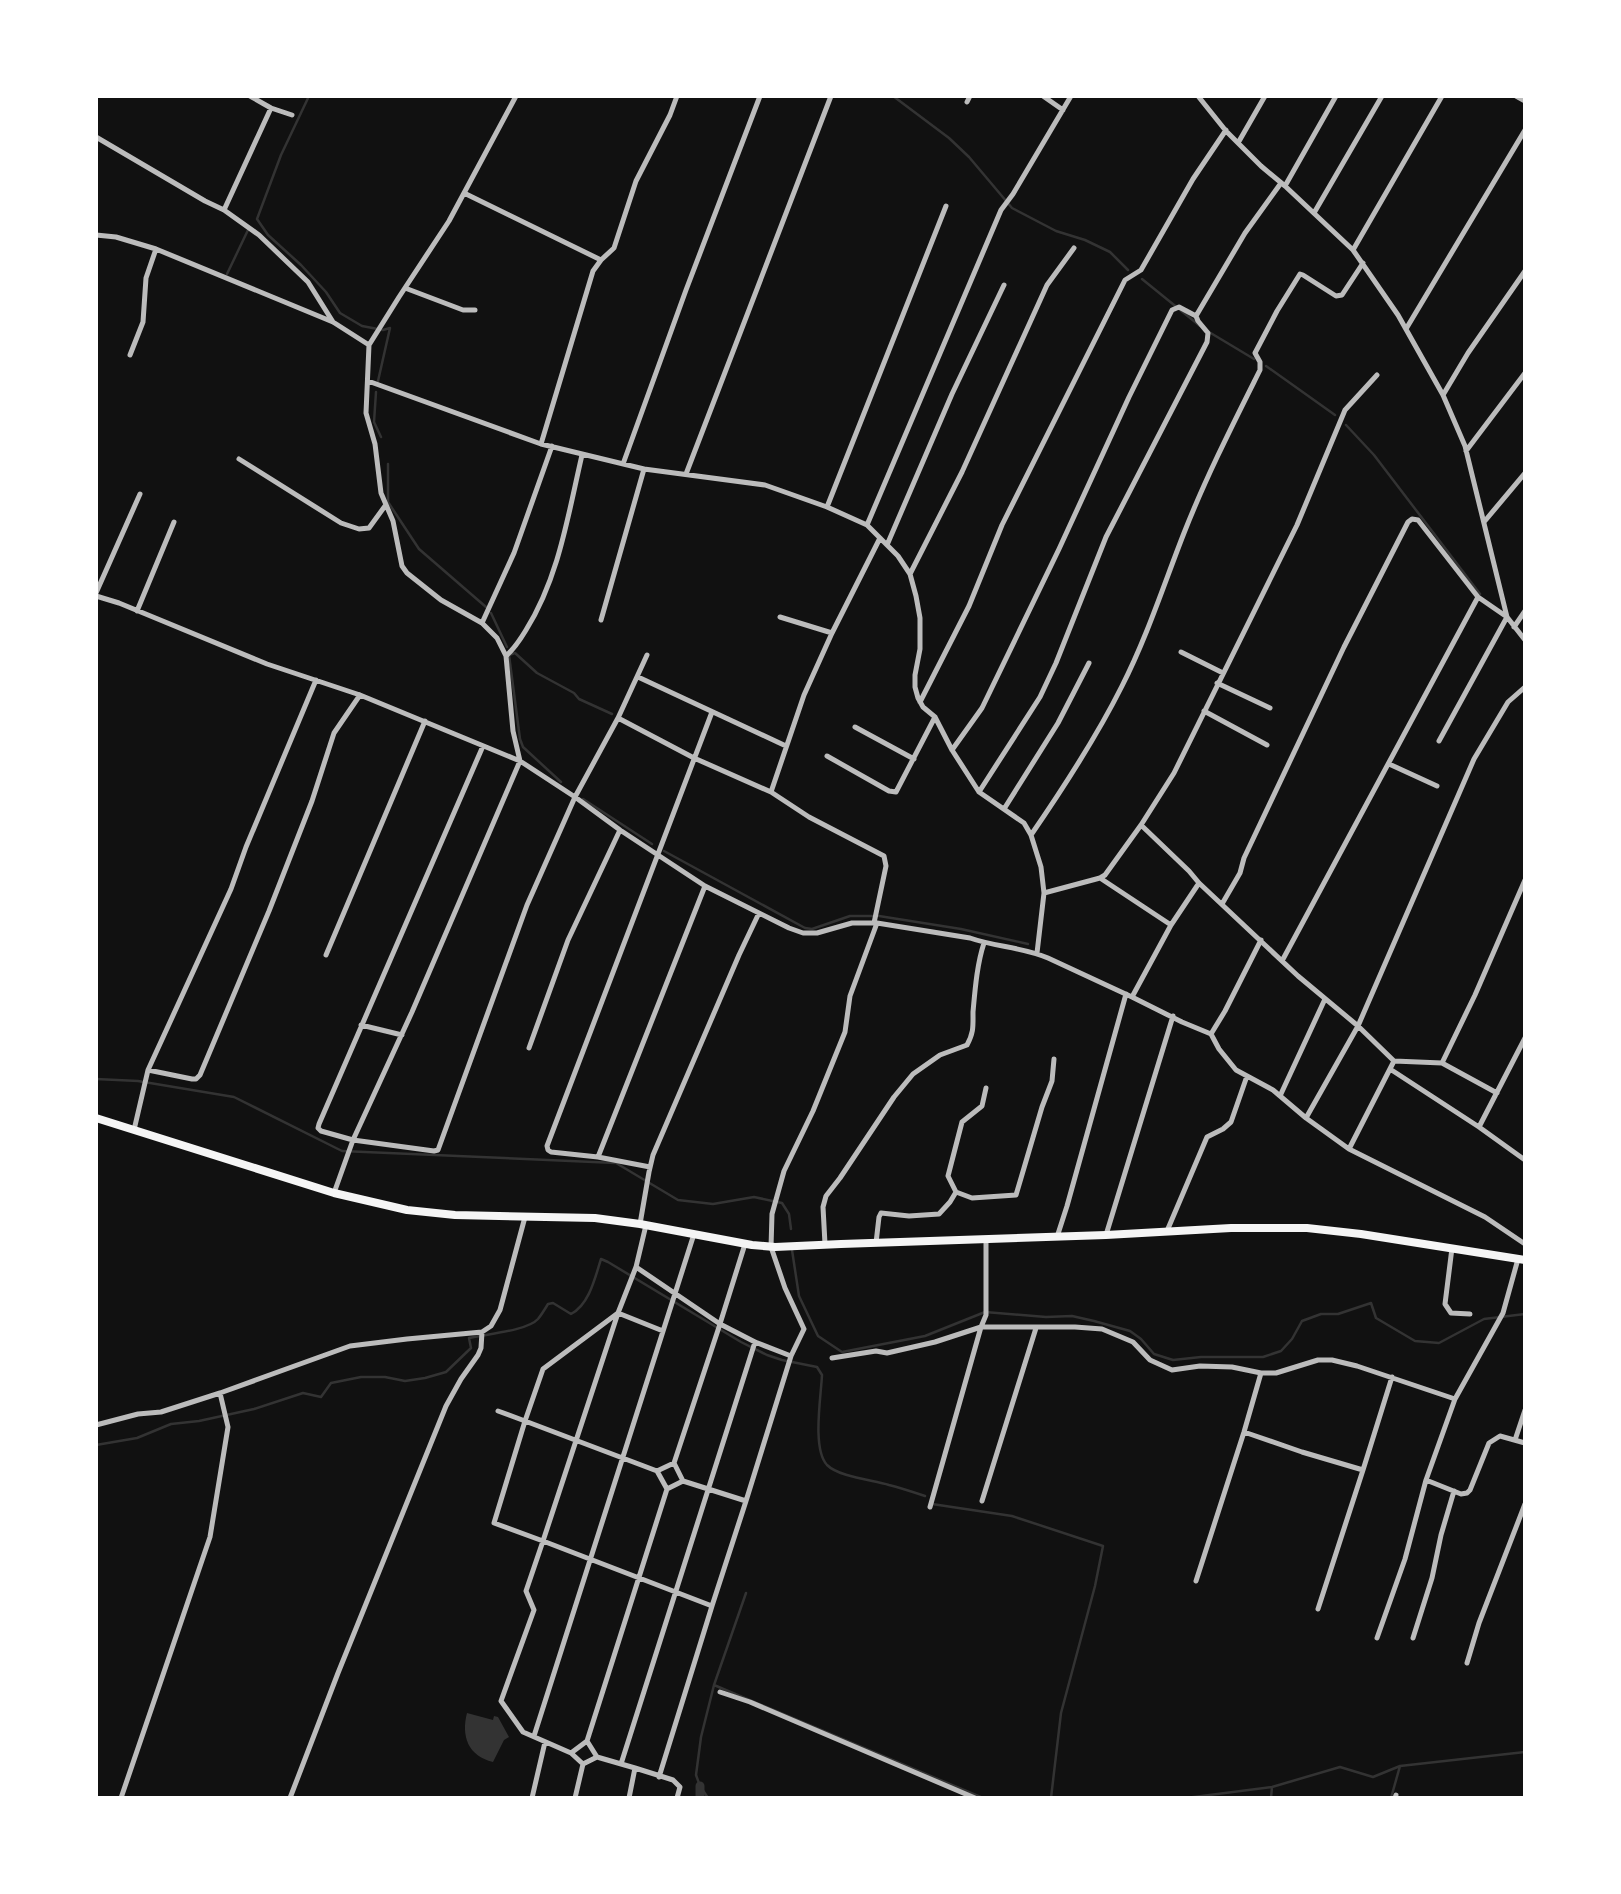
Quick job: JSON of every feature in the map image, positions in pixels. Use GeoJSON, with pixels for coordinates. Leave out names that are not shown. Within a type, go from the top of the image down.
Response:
{"type":"FeatureCollection","features":[{"type":"Feature","properties":{"kind":"main road"},"geometry":{"type":"LineString","coordinates":[[96,1118],[334,1193],[407,1210],[456,1215],[595,1218],[773,1247],[1307,1227],[1522,1259]]}},
{"type":"Feature","properties":{"kind":"street"},"geometry":{"type":"LineString","coordinates":[[250,96],[292,116]]}},
{"type":"Feature","properties":{"kind":"street"},"geometry":{"type":"LineString","coordinates":[[334,1193],[352,1143],[402,1035],[520,761],[513,731],[506,656],[496,638],[482,622],[441,600],[407,573],[400,558],[393,521],[381,494],[374,444],[366,413],[369,345],[449,221],[516,96]]}},
{"type":"Feature","properties":{"kind":"street"},"geometry":{"type":"LineString","coordinates":[[541,444],[593,271],[614,248],[636,181],[677,96]]}},
{"type":"Feature","properties":{"kind":"street"},"geometry":{"type":"LineString","coordinates":[[623,464],[760,96]]}},
{"type":"Feature","properties":{"kind":"street"},"geometry":{"type":"LineString","coordinates":[[686,474],[831,96]]}},
{"type":"Feature","properties":{"kind":"street"},"geometry":{"type":"LineString","coordinates":[[1043,96],[1063,110]]}},
{"type":"Feature","properties":{"kind":"street"},"geometry":{"type":"LineString","coordinates":[[867,525],[990,235],[1071,96]]}},
{"type":"Feature","properties":{"kind":"street"},"geometry":{"type":"LineString","coordinates":[[1198,96],[1238,143],[1353,250],[1363,263],[1406,329],[1443,396],[1466,451],[1507,617],[1439,741]]}},
{"type":"Feature","properties":{"kind":"street"},"geometry":{"type":"LineString","coordinates":[[1238,143],[1265,96]]}},
{"type":"Feature","properties":{"kind":"street"},"geometry":{"type":"LineString","coordinates":[[1196,316],[1245,233],[1283,184],[1336,96]]}},
{"type":"Feature","properties":{"kind":"street"},"geometry":{"type":"LineString","coordinates":[[1314,214],[1382,96]]}},
{"type":"Feature","properties":{"kind":"street"},"geometry":{"type":"LineString","coordinates":[[1353,250],[1442,96]]}},
{"type":"Feature","properties":{"kind":"street"},"geometry":{"type":"LineString","coordinates":[[1516,96],[1525,101]]}},
{"type":"Feature","properties":{"kind":"street"},"geometry":{"type":"LineString","coordinates":[[224,210],[271,108]]}},
{"type":"Feature","properties":{"kind":"street"},"geometry":{"type":"LineString","coordinates":[[920,702],[968,606],[1002,525],[1125,280],[1141,270],[1193,179],[1226,130]]}},
{"type":"Feature","properties":{"kind":"street"},"geometry":{"type":"LineString","coordinates":[[1406,329],[1525,130]]}},
{"type":"Feature","properties":{"kind":"street"},"geometry":{"type":"LineString","coordinates":[[96,137],[224,210],[259,235],[308,282],[333,322]]}},
{"type":"Feature","properties":{"kind":"street"},"geometry":{"type":"LineString","coordinates":[[464,194],[601,260]]}},
{"type":"Feature","properties":{"kind":"street"},"geometry":{"type":"LineString","coordinates":[[827,507],[946,206]]}},
{"type":"Feature","properties":{"kind":"street"},"geometry":{"type":"LineString","coordinates":[[96,235],[116,237],[156,249],[333,322],[369,345]]}},
{"type":"Feature","properties":{"kind":"street"},"geometry":{"type":"LineString","coordinates":[[910,574],[1048,285],[1074,248]]}},
{"type":"Feature","properties":{"kind":"street"},"geometry":{"type":"LineString","coordinates":[[130,355],[143,322],[146,278],[156,249]]}},
{"type":"Feature","properties":{"kind":"street"},"geometry":{"type":"LineString","coordinates":[[1031,835],[1079,765],[1122,687],[1210,471],[1260,370],[1260,362],[1255,353],[1277,311],[1300,274],[1336,296],[1342,295],[1363,263]]}},
{"type":"Feature","properties":{"kind":"street"},"geometry":{"type":"LineString","coordinates":[[1443,396],[1468,353],[1525,271]]}},
{"type":"Feature","properties":{"kind":"street"},"geometry":{"type":"LineString","coordinates":[[887,545],[951,394],[1004,285]]}},
{"type":"Feature","properties":{"kind":"street"},"geometry":{"type":"LineString","coordinates":[[405,288],[464,310],[475,310]]}},
{"type":"Feature","properties":{"kind":"street"},"geometry":{"type":"LineString","coordinates":[[952,750],[982,708],[1129,397],[1175,309],[1196,316],[1207,331],[1207,342],[1106,537],[1040,697],[979,792]]}},
{"type":"Feature","properties":{"kind":"street"},"geometry":{"type":"LineString","coordinates":[[1466,451],[1525,373]]}},
{"type":"Feature","properties":{"kind":"street"},"geometry":{"type":"LineString","coordinates":[[1044,893],[1101,878],[1141,825],[1174,773],[1297,525],[1345,410],[1377,375]]}},
{"type":"Feature","properties":{"kind":"street"},"geometry":{"type":"LineString","coordinates":[[368,381],[541,444],[644,469],[765,485],[827,507],[867,525],[898,556],[910,574],[920,618],[920,649],[915,687],[920,702],[935,717],[979,792],[1024,822],[1031,835],[1041,867],[1044,893],[1037,953]]}},
{"type":"Feature","properties":{"kind":"street"},"geometry":{"type":"LineString","coordinates":[[482,622],[514,553],[552,446]]}},
{"type":"Feature","properties":{"kind":"street"},"geometry":{"type":"LineString","coordinates":[[506,656],[514,649],[548,590],[564,536],[582,455]]}},
{"type":"Feature","properties":{"kind":"street"},"geometry":{"type":"LineString","coordinates":[[239,459],[341,523],[359,529],[369,528],[386,506]]}},
{"type":"Feature","properties":{"kind":"street"},"geometry":{"type":"LineString","coordinates":[[601,620],[644,469]]}},
{"type":"Feature","properties":{"kind":"street"},"geometry":{"type":"LineString","coordinates":[[1484,522],[1525,473]]}},
{"type":"Feature","properties":{"kind":"street"},"geometry":{"type":"LineString","coordinates":[[140,494],[96,594],[267,664],[360,695],[520,761],[705,886],[803,933],[817,933],[852,923],[876,923],[970,938],[1037,953],[1129,995],[1182,1023],[1211,1034],[1236,1070],[1280,1096],[1349,1149],[1485,1217],[1525,1244]]}},
{"type":"Feature","properties":{"kind":"street"},"geometry":{"type":"LineString","coordinates":[[1222,904],[1240,873],[1244,858],[1344,647],[1410,520],[1418,520],[1478,597],[1507,617],[1525,640]]}},
{"type":"Feature","properties":{"kind":"street"},"geometry":{"type":"LineString","coordinates":[[138,611],[174,522]]}},
{"type":"Feature","properties":{"kind":"street"},"geometry":{"type":"LineString","coordinates":[[771,792],[804,695],[880,538]]}},
{"type":"Feature","properties":{"kind":"street"},"geometry":{"type":"LineString","coordinates":[[1282,961],[1478,597]]}},
{"type":"Feature","properties":{"kind":"street"},"geometry":{"type":"LineString","coordinates":[[1514,627],[1525,611]]}},
{"type":"Feature","properties":{"kind":"street"},"geometry":{"type":"LineString","coordinates":[[780,617],[832,633]]}},
{"type":"Feature","properties":{"kind":"street"},"geometry":{"type":"LineString","coordinates":[[1181,652],[1223,673]]}},
{"type":"Feature","properties":{"kind":"street"},"geometry":{"type":"LineString","coordinates":[[483,746],[318,1128],[352,1143],[434,1152],[438,1150],[527,905],[575,797],[618,718],[647,655]]}},
{"type":"Feature","properties":{"kind":"street"},"geometry":{"type":"LineString","coordinates":[[1004,809],[1058,723],[1089,663]]}},
{"type":"Feature","properties":{"kind":"street"},"geometry":{"type":"LineString","coordinates":[[638,677],[786,746]]}},
{"type":"Feature","properties":{"kind":"street"},"geometry":{"type":"LineString","coordinates":[[134,1130],[147,1073],[231,889],[316,680]]}},
{"type":"Feature","properties":{"kind":"street"},"geometry":{"type":"LineString","coordinates":[[1217,683],[1270,708]]}},
{"type":"Feature","properties":{"kind":"street"},"geometry":{"type":"LineString","coordinates":[[1306,1118],[1358,1026],[1474,759],[1508,702],[1525,687]]}},
{"type":"Feature","properties":{"kind":"street"},"geometry":{"type":"LineString","coordinates":[[147,1073],[192,1079],[200,1075],[308,813],[334,733],[360,695]]}},
{"type":"Feature","properties":{"kind":"street"},"geometry":{"type":"LineString","coordinates":[[1204,711],[1267,745]]}},
{"type":"Feature","properties":{"kind":"street"},"geometry":{"type":"LineString","coordinates":[[650,1169],[598,1157],[551,1152],[548,1146],[712,712]]}},
{"type":"Feature","properties":{"kind":"street"},"geometry":{"type":"LineString","coordinates":[[827,756],[894,792],[898,790],[935,717]]}},
{"type":"Feature","properties":{"kind":"street"},"geometry":{"type":"LineString","coordinates":[[618,718],[694,758],[771,792],[809,817],[884,856],[886,866],[876,923],[850,996],[845,1032],[813,1111],[784,1171],[772,1214],[773,1247],[785,1288],[804,1329],[786,1372],[659,1777]]}},
{"type":"Feature","properties":{"kind":"street"},"geometry":{"type":"LineString","coordinates":[[326,955],[425,721]]}},
{"type":"Feature","properties":{"kind":"street"},"geometry":{"type":"LineString","coordinates":[[855,727],[914,759]]}},
{"type":"Feature","properties":{"kind":"street"},"geometry":{"type":"LineString","coordinates":[[1390,764],[1437,786]]}},
{"type":"Feature","properties":{"kind":"street"},"geometry":{"type":"LineString","coordinates":[[1141,825],[1282,961],[1358,1026],[1394,1061],[1442,1063],[1497,1093]]}},
{"type":"Feature","properties":{"kind":"street"},"geometry":{"type":"LineString","coordinates":[[528,1048],[568,940],[620,830]]}},
{"type":"Feature","properties":{"kind":"street"},"geometry":{"type":"LineString","coordinates":[[1101,878],[1171,925]]}},
{"type":"Feature","properties":{"kind":"street"},"geometry":{"type":"LineString","coordinates":[[1442,1063],[1525,880]]}},
{"type":"Feature","properties":{"kind":"street"},"geometry":{"type":"LineString","coordinates":[[1057,1237],[1129,995],[1199,883]]}},
{"type":"Feature","properties":{"kind":"street"},"geometry":{"type":"LineString","coordinates":[[598,1157],[705,886]]}},
{"type":"Feature","properties":{"kind":"street"},"geometry":{"type":"LineString","coordinates":[[583,1764],[571,1753],[523,1732],[501,1701],[534,1609],[526,1591],[618,1313],[635,1270],[653,1156],[759,913]]}},
{"type":"Feature","properties":{"kind":"street"},"geometry":{"type":"LineString","coordinates":[[1211,1034],[1261,940]]}},
{"type":"Feature","properties":{"kind":"street"},"geometry":{"type":"LineString","coordinates":[[825,1244],[823,1207],[826,1196],[894,1097],[914,1074],[940,1055],[967,1045],[973,1035],[973,1011],[984,943]]}},
{"type":"Feature","properties":{"kind":"street"},"geometry":{"type":"LineString","coordinates":[[1280,1096],[1325,999]]}},
{"type":"Feature","properties":{"kind":"street"},"geometry":{"type":"LineString","coordinates":[[1106,1235],[1172,1016]]}},
{"type":"Feature","properties":{"kind":"street"},"geometry":{"type":"LineString","coordinates":[[361,1025],[402,1035]]}},
{"type":"Feature","properties":{"kind":"street"},"geometry":{"type":"LineString","coordinates":[[1479,1127],[1525,1038]]}},
{"type":"Feature","properties":{"kind":"street"},"geometry":{"type":"LineString","coordinates":[[986,1088],[982,1106],[962,1122],[948,1175],[956,1192],[972,1198],[1016,1195],[1052,1081],[1054,1059]]}},
{"type":"Feature","properties":{"kind":"street"},"geometry":{"type":"LineString","coordinates":[[1349,1149],[1394,1061]]}},
{"type":"Feature","properties":{"kind":"street"},"geometry":{"type":"LineString","coordinates":[[1390,1069],[1525,1160]]}},
{"type":"Feature","properties":{"kind":"street"},"geometry":{"type":"LineString","coordinates":[[1167,1231],[1207,1137],[1231,1122],[1247,1076]]}},
{"type":"Feature","properties":{"kind":"street"},"geometry":{"type":"LineString","coordinates":[[876,1243],[881,1213],[909,1216],[939,1214],[956,1192]]}},
{"type":"Feature","properties":{"kind":"street"},"geometry":{"type":"LineString","coordinates":[[290,1798],[446,1406],[478,1355],[482,1336],[500,1310],[525,1217]]}},
{"type":"Feature","properties":{"kind":"street"},"geometry":{"type":"LineString","coordinates":[[534,1737],[694,1234]]}},
{"type":"Feature","properties":{"kind":"street"},"geometry":{"type":"LineString","coordinates":[[930,1507],[986,1315],[986,1240]]}},
{"type":"Feature","properties":{"kind":"street"},"geometry":{"type":"LineString","coordinates":[[683,1481],[674,1463],[745,1244]]}},
{"type":"Feature","properties":{"kind":"street"},"geometry":{"type":"LineString","coordinates":[[1452,1248],[1445,1304],[1451,1313],[1470,1314]]}},
{"type":"Feature","properties":{"kind":"street"},"geometry":{"type":"LineString","coordinates":[[1377,1638],[1405,1559],[1426,1480],[1455,1399],[1503,1313],[1522,1259]]}},
{"type":"Feature","properties":{"kind":"street"},"geometry":{"type":"LineString","coordinates":[[635,1270],[719,1327],[791,1358]]}},
{"type":"Feature","properties":{"kind":"street"},"geometry":{"type":"LineString","coordinates":[[618,1313],[663,1331]]}},
{"type":"Feature","properties":{"kind":"street"},"geometry":{"type":"LineString","coordinates":[[618,1313],[543,1369],[494,1523],[712,1606]]}},
{"type":"Feature","properties":{"kind":"street"},"geometry":{"type":"LineString","coordinates":[[832,1358],[876,1351],[887,1353],[981,1327],[1075,1326],[1102,1329],[1133,1342],[1150,1360],[1172,1370],[1200,1366],[1232,1367],[1276,1374],[1318,1360],[1332,1360],[1455,1399]]}},
{"type":"Feature","properties":{"kind":"street"},"geometry":{"type":"LineString","coordinates":[[982,1501],[1036,1328]]}},
{"type":"Feature","properties":{"kind":"street"},"geometry":{"type":"LineString","coordinates":[[96,1425],[138,1414],[161,1412],[350,1346],[407,1339],[482,1336]]}},
{"type":"Feature","properties":{"kind":"street"},"geometry":{"type":"LineString","coordinates":[[621,1764],[755,1344]]}},
{"type":"Feature","properties":{"kind":"street"},"geometry":{"type":"LineString","coordinates":[[1196,1581],[1261,1373]]}},
{"type":"Feature","properties":{"kind":"street"},"geometry":{"type":"LineString","coordinates":[[1318,1609],[1392,1377]]}},
{"type":"Feature","properties":{"kind":"street"},"geometry":{"type":"LineString","coordinates":[[121,1798],[210,1537],[228,1427],[220,1393]]}},
{"type":"Feature","properties":{"kind":"street"},"geometry":{"type":"LineString","coordinates":[[498,1410],[657,1471],[667,1489]]}},
{"type":"Feature","properties":{"kind":"street"},"geometry":{"type":"LineString","coordinates":[[1515,1440],[1525,1410]]}},
{"type":"Feature","properties":{"kind":"street"},"geometry":{"type":"LineString","coordinates":[[1244,1432],[1363,1470]]}},
{"type":"Feature","properties":{"kind":"street"},"geometry":{"type":"LineString","coordinates":[[1426,1480],[1461,1494],[1467,1493],[1489,1443],[1500,1436],[1525,1443]]}},
{"type":"Feature","properties":{"kind":"street"},"geometry":{"type":"LineString","coordinates":[[657,1471],[674,1463]]}},
{"type":"Feature","properties":{"kind":"street"},"geometry":{"type":"LineString","coordinates":[[571,1753],[587,1741],[667,1489],[683,1481],[746,1501]]}},
{"type":"Feature","properties":{"kind":"street"},"geometry":{"type":"LineString","coordinates":[[1413,1639],[1454,1491]]}},
{"type":"Feature","properties":{"kind":"street"},"geometry":{"type":"LineString","coordinates":[[1467,1663],[1479,1623],[1525,1504]]}},
{"type":"Feature","properties":{"kind":"street"},"geometry":{"type":"LineString","coordinates":[[720,1692],[750,1702],[975,1798]]}},
{"type":"Feature","properties":{"kind":"street"},"geometry":{"type":"LineString","coordinates":[[587,1741],[597,1757],[673,1780],[680,1787],[677,1798]]}},
{"type":"Feature","properties":{"kind":"street"},"geometry":{"type":"LineString","coordinates":[[532,1798],[545,1742]]}},
{"type":"Feature","properties":{"kind":"street"},"geometry":{"type":"LineString","coordinates":[[583,1764],[597,1757]]}},
{"type":"Feature","properties":{"kind":"street"},"geometry":{"type":"LineString","coordinates":[[575,1798],[583,1764]]}},
{"type":"Feature","properties":{"kind":"street"},"geometry":{"type":"LineString","coordinates":[[629,1798],[635,1768]]}},
{"type":"Feature","properties":{"kind":"shaded area"},"geometry":{"type":"Polygon","coordinates":[[[467,1713],[493,1720],[494,1716],[498,1717],[509,1737],[504,1740],[493,1762],[478,1755],[468,1744],[465,1730],[467,1713]]]}},
{"type":"Feature","properties":{"kind":"waterway"},"geometry":{"type":"LineString","coordinates":[[309,96],[281,155],[257,219],[268,235],[326,292],[340,313],[362,326],[383,330],[390,328],[378,381]]}},
{"type":"Feature","properties":{"kind":"waterway"},"geometry":{"type":"LineString","coordinates":[[893,96],[949,138],[969,157],[1012,208],[1056,231],[1085,240],[1110,252],[1128,270]]}},
{"type":"Feature","properties":{"kind":"waterway"},"geometry":{"type":"LineString","coordinates":[[227,274],[248,230]]}},
{"type":"Feature","properties":{"kind":"waterway"},"geometry":{"type":"LineString","coordinates":[[1142,279],[1200,326]]}},
{"type":"Feature","properties":{"kind":"waterway"},"geometry":{"type":"LineString","coordinates":[[1209,332],[1254,359]]}},
{"type":"Feature","properties":{"kind":"waterway"},"geometry":{"type":"LineString","coordinates":[[1266,366],[1335,415]]}},
{"type":"Feature","properties":{"kind":"waterway"},"geometry":{"type":"LineString","coordinates":[[376,392],[374,422],[381,437]]}},
{"type":"Feature","properties":{"kind":"waterway"},"geometry":{"type":"LineString","coordinates":[[1346,425],[1374,455],[1480,594]]}},
{"type":"Feature","properties":{"kind":"waterway"},"geometry":{"type":"LineString","coordinates":[[388,464],[388,502],[419,549],[486,607]]}},
{"type":"Feature","properties":{"kind":"waterway"},"geometry":{"type":"LineString","coordinates":[[491,613],[507,647]]}},
{"type":"Feature","properties":{"kind":"waterway"},"geometry":{"type":"LineString","coordinates":[[561,782],[523,747],[509,655],[515,653],[537,673],[574,693],[579,699],[612,714]]}},
{"type":"Feature","properties":{"kind":"waterway"},"geometry":{"type":"LineString","coordinates":[[583,799],[652,844]]}},
{"type":"Feature","properties":{"kind":"waterway"},"geometry":{"type":"LineString","coordinates":[[664,851],[805,928],[812,929],[850,916],[872,916]]}},
{"type":"Feature","properties":{"kind":"waterway"},"geometry":{"type":"LineString","coordinates":[[879,916],[961,929],[1028,944]]}},
{"type":"Feature","properties":{"kind":"waterway"},"geometry":{"type":"LineString","coordinates":[[96,1079],[138,1081],[234,1097],[342,1151],[616,1163],[678,1200],[713,1204],[754,1197],[782,1203],[789,1214],[791,1229]]}},
{"type":"Feature","properties":{"kind":"waterway"},"geometry":{"type":"LineString","coordinates":[[792,1250],[799,1296],[818,1336],[842,1352],[925,1336],[985,1312],[1046,1317],[1072,1316],[1094,1321],[1130,1331],[1154,1354],[1173,1360],[1263,1357],[1281,1351],[1292,1339],[1302,1321],[1321,1314],[1338,1314],[1371,1303],[1376,1318],[1415,1341],[1439,1343],[1484,1319],[1525,1314]]}},
{"type":"Feature","properties":{"kind":"waterway"},"geometry":{"type":"LineString","coordinates":[[96,1445],[137,1438],[171,1424],[254,1409],[303,1393],[321,1397],[331,1383],[361,1377],[385,1377],[405,1381],[446,1372],[471,1348],[469,1338],[533,1323],[548,1304],[553,1303],[571,1314],[577,1310],[590,1290],[601,1259],[741,1342],[782,1360],[817,1367],[822,1375],[818,1422],[820,1447],[827,1465],[848,1475],[925,1496]]}},
{"type":"Feature","properties":{"kind":"waterway"},"geometry":{"type":"LineString","coordinates":[[932,1504],[1012,1516],[1103,1546],[1061,1713],[1051,1798]]}},
{"type":"Feature","properties":{"kind":"waterway"},"geometry":{"type":"LineString","coordinates":[[708,1798],[696,1775],[701,1737],[714,1685],[746,1593]]}},
{"type":"Feature","properties":{"kind":"waterway"},"geometry":{"type":"LineString","coordinates":[[714,1685],[983,1798]]}},
{"type":"Feature","properties":{"kind":"waterway"},"geometry":{"type":"LineString","coordinates":[[1186,1798],[1272,1787],[1340,1767],[1373,1777],[1400,1766],[1525,1752]]}},
{"type":"Feature","properties":{"kind":"waterway"},"geometry":{"type":"LineString","coordinates":[[1391,1798],[1400,1766]]}},
{"type":"Feature","properties":{"kind":"waterway"},"geometry":{"type":"LineString","coordinates":[[700,1786],[700,1798]]}},
{"type":"Feature","properties":{"kind":"waterway"},"geometry":{"type":"LineString","coordinates":[[1271,1798],[1272,1787]]}}]}
